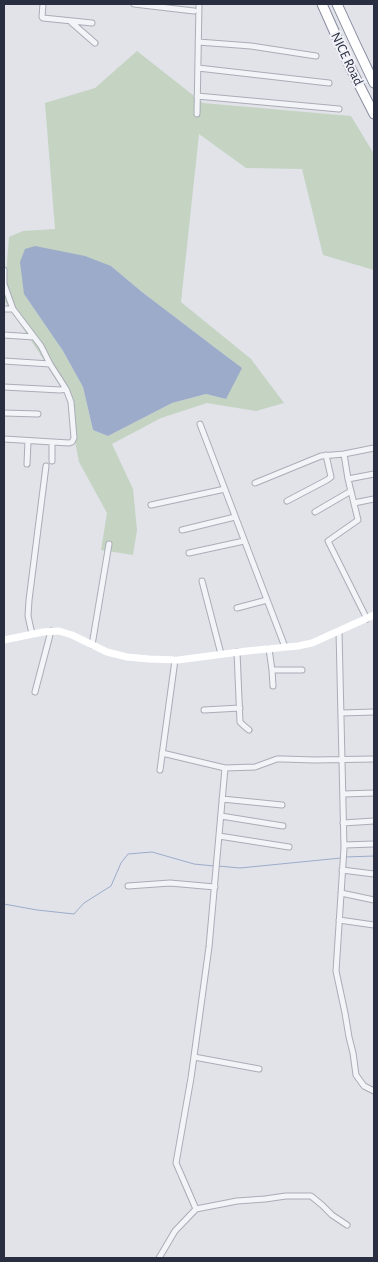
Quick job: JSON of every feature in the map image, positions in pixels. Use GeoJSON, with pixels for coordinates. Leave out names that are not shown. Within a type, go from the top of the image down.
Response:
{"type":"FeatureCollection","features":[{"type":"Feature","properties":{"kind":"highway","name":"NICE Road"},"geometry":{"type":"LineString","coordinates":[[322,4],[374,114]]}},
{"type":"Feature","properties":{"kind":"highway","name":"NICE Road"},"geometry":{"type":"LineString","coordinates":[[337,4],[374,83]]}},
{"type":"Feature","properties":{"kind":"street"},"geometry":{"type":"LineString","coordinates":[[43,4],[42,18],[92,24]]}},
{"type":"Feature","properties":{"kind":"street"},"geometry":{"type":"LineString","coordinates":[[134,4],[194,11]]}},
{"type":"Feature","properties":{"kind":"street"},"geometry":{"type":"LineString","coordinates":[[197,114],[199,4]]}},
{"type":"Feature","properties":{"kind":"street"},"geometry":{"type":"LineString","coordinates":[[70,21],[95,43]]}},
{"type":"Feature","properties":{"kind":"street"},"geometry":{"type":"LineString","coordinates":[[198,42],[251,46],[316,56]]}},
{"type":"Feature","properties":{"kind":"street"},"geometry":{"type":"LineString","coordinates":[[198,68],[330,83]]}},
{"type":"Feature","properties":{"kind":"street"},"geometry":{"type":"LineString","coordinates":[[198,96],[339,109]]}},
{"type":"Feature","properties":{"kind":"street"},"geometry":{"type":"LineString","coordinates":[[4,270],[4,284],[13,309],[41,346],[66,389],[71,402],[74,440],[69,443],[4,439]]}},
{"type":"Feature","properties":{"kind":"street"},"geometry":{"type":"LineString","coordinates":[[4,309],[13,309]]}},
{"type":"Feature","properties":{"kind":"street"},"geometry":{"type":"LineString","coordinates":[[4,336],[34,337]]}},
{"type":"Feature","properties":{"kind":"street"},"geometry":{"type":"LineString","coordinates":[[4,361],[50,364]]}},
{"type":"Feature","properties":{"kind":"street"},"geometry":{"type":"LineString","coordinates":[[4,387],[66,389]]}},
{"type":"Feature","properties":{"kind":"street"},"geometry":{"type":"LineString","coordinates":[[4,413],[38,414]]}},
{"type":"Feature","properties":{"kind":"street"},"geometry":{"type":"LineString","coordinates":[[200,424],[285,647]]}},
{"type":"Feature","properties":{"kind":"street"},"geometry":{"type":"LineString","coordinates":[[27,464],[28,440]]}},
{"type":"Feature","properties":{"kind":"street"},"geometry":{"type":"LineString","coordinates":[[52,442],[52,461]]}},
{"type":"Feature","properties":{"kind":"street"},"geometry":{"type":"LineString","coordinates":[[255,483],[326,455],[344,454],[374,448]]}},
{"type":"Feature","properties":{"kind":"street"},"geometry":{"type":"LineString","coordinates":[[344,454],[358,520],[328,541],[367,619]]}},
{"type":"Feature","properties":{"kind":"street"},"geometry":{"type":"LineString","coordinates":[[287,501],[331,477],[326,455]]}},
{"type":"Feature","properties":{"kind":"street"},"geometry":{"type":"LineString","coordinates":[[32,634],[28,616],[29,600],[46,466]]}},
{"type":"Feature","properties":{"kind":"street"},"geometry":{"type":"LineString","coordinates":[[348,479],[374,474]]}},
{"type":"Feature","properties":{"kind":"street"},"geometry":{"type":"LineString","coordinates":[[151,505],[225,489]]}},
{"type":"Feature","properties":{"kind":"street"},"geometry":{"type":"LineString","coordinates":[[315,512],[351,491]]}},
{"type":"Feature","properties":{"kind":"street"},"geometry":{"type":"LineString","coordinates":[[354,503],[374,499]]}},
{"type":"Feature","properties":{"kind":"street"},"geometry":{"type":"LineString","coordinates":[[182,530],[235,517]]}},
{"type":"Feature","properties":{"kind":"street"},"geometry":{"type":"LineString","coordinates":[[189,553],[244,541]]}},
{"type":"Feature","properties":{"kind":"street"},"geometry":{"type":"LineString","coordinates":[[92,645],[109,544]]}},
{"type":"Feature","properties":{"kind":"street"},"geometry":{"type":"LineString","coordinates":[[202,581],[221,654]]}},
{"type":"Feature","properties":{"kind":"street"},"geometry":{"type":"LineString","coordinates":[[237,608],[267,600]]}},
{"type":"Feature","properties":{"kind":"street"},"geometry":{"type":"LineString","coordinates":[[4,640],[59,631],[107,652],[149,659],[175,660],[312,643],[374,615]]}},
{"type":"Feature","properties":{"kind":"street"},"geometry":{"type":"LineString","coordinates":[[35,692],[51,631]]}},
{"type":"Feature","properties":{"kind":"street"},"geometry":{"type":"LineString","coordinates":[[340,631],[344,854],[336,972],[356,1075],[364,1086],[374,1091]]}},
{"type":"Feature","properties":{"kind":"street"},"geometry":{"type":"LineString","coordinates":[[269,649],[273,686]]}},
{"type":"Feature","properties":{"kind":"street"},"geometry":{"type":"LineString","coordinates":[[237,652],[240,722],[249,730]]}},
{"type":"Feature","properties":{"kind":"street"},"geometry":{"type":"LineString","coordinates":[[160,770],[175,660]]}},
{"type":"Feature","properties":{"kind":"street"},"geometry":{"type":"LineString","coordinates":[[272,670],[302,670]]}},
{"type":"Feature","properties":{"kind":"street"},"geometry":{"type":"LineString","coordinates":[[204,710],[240,708]]}},
{"type":"Feature","properties":{"kind":"street"},"geometry":{"type":"LineString","coordinates":[[341,713],[374,712]]}},
{"type":"Feature","properties":{"kind":"street"},"geometry":{"type":"LineString","coordinates":[[162,753],[225,768],[255,767],[283,758],[314,760],[374,759]]}},
{"type":"Feature","properties":{"kind":"street"},"geometry":{"type":"LineString","coordinates":[[196,1209],[176,1163],[210,947],[225,768]]}},
{"type":"Feature","properties":{"kind":"street"},"geometry":{"type":"LineString","coordinates":[[343,794],[374,793]]}},
{"type":"Feature","properties":{"kind":"street"},"geometry":{"type":"LineString","coordinates":[[222,798],[282,805]]}},
{"type":"Feature","properties":{"kind":"street"},"geometry":{"type":"LineString","coordinates":[[221,816],[283,826]]}},
{"type":"Feature","properties":{"kind":"street"},"geometry":{"type":"LineString","coordinates":[[343,822],[374,821]]}},
{"type":"Feature","properties":{"kind":"street"},"geometry":{"type":"LineString","coordinates":[[219,836],[289,847]]}},
{"type":"Feature","properties":{"kind":"street"},"geometry":{"type":"LineString","coordinates":[[344,845],[374,844]]}},
{"type":"Feature","properties":{"kind":"street"},"geometry":{"type":"LineString","coordinates":[[342,870],[374,874]]}},
{"type":"Feature","properties":{"kind":"street"},"geometry":{"type":"LineString","coordinates":[[128,886],[170,883],[215,887]]}},
{"type":"Feature","properties":{"kind":"street"},"geometry":{"type":"LineString","coordinates":[[341,893],[374,900]]}},
{"type":"Feature","properties":{"kind":"street"},"geometry":{"type":"LineString","coordinates":[[339,920],[374,925]]}},
{"type":"Feature","properties":{"kind":"street"},"geometry":{"type":"LineString","coordinates":[[194,1056],[259,1069]]}},
{"type":"Feature","properties":{"kind":"street"},"geometry":{"type":"LineString","coordinates":[[159,1258],[175,1231],[196,1209],[237,1201],[286,1196],[310,1196],[347,1225]]}},
{"type":"Feature","properties":{"kind":"green space"},"geometry":{"type":"Polygon","coordinates":[[[137,51],[203,103],[351,116],[374,154],[374,270],[323,255],[302,169],[246,168],[199,134],[181,302],[251,359],[284,403],[256,411],[207,403],[161,418],[112,444],[133,489],[137,530],[133,555],[101,550],[107,513],[79,462],[66,393],[4,300],[9,237],[23,231],[55,229],[45,103],[95,88],[137,51]],[[111,266],[24,294],[63,351],[83,387],[93,430],[108,436],[172,403],[206,394],[226,399],[230,359],[111,266]]]}},
{"type":"Feature","properties":{"kind":"water"},"geometry":{"type":"Polygon","coordinates":[[[35,246],[85,256],[111,266],[242,368],[226,399],[206,394],[172,403],[108,436],[93,430],[83,387],[63,351],[24,294],[20,262],[25,249],[35,246]]]}},
{"type":"Feature","properties":{"kind":"waterway"},"geometry":{"type":"LineString","coordinates":[[4,904],[74,914],[84,903],[111,886],[121,863],[128,854],[152,852],[194,864],[214,866]]}},
{"type":"Feature","properties":{"kind":"waterway"},"geometry":{"type":"LineString","coordinates":[[345,857],[374,856]]}},
{"type":"Feature","properties":{"kind":"waterway"},"geometry":{"type":"LineString","coordinates":[[218,866],[240,868],[341,858]]}}]}
